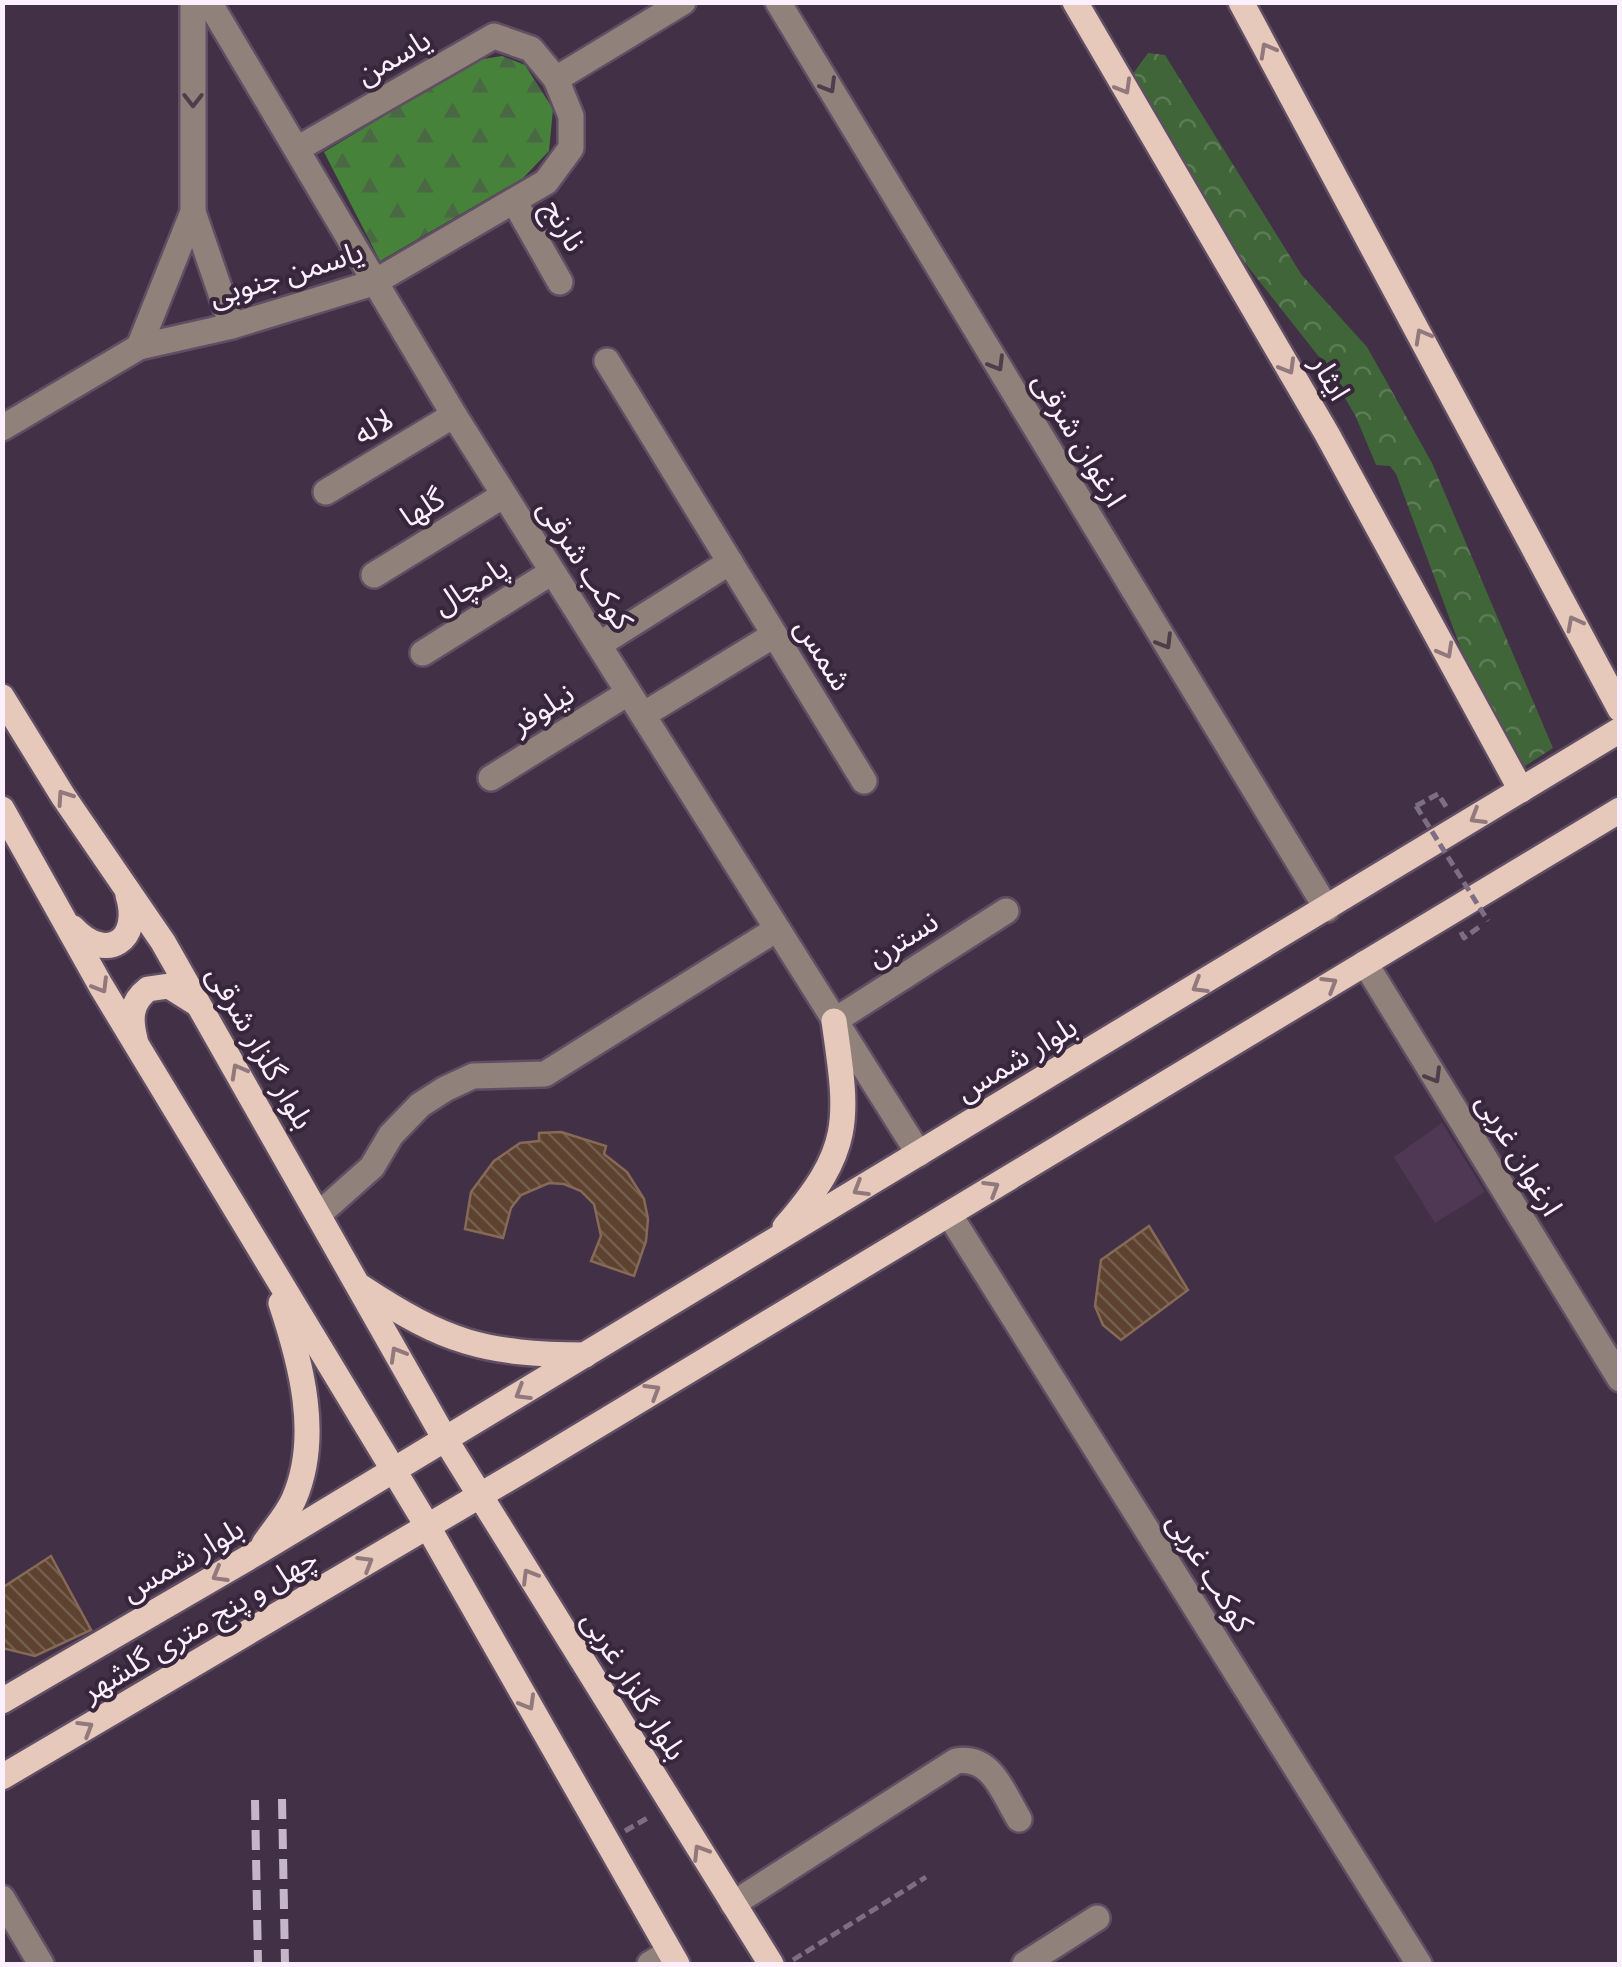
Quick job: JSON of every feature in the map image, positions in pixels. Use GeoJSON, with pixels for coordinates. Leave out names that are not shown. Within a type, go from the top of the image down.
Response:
{"type":"FeatureCollection","features":[{"type":"Feature","properties":{"kind":"main road","name":"ایثار"},"geometry":{"type":"LineString","coordinates":[[1074,2],[1327,434],[1522,790]]}},
{"type":"Feature","properties":{"kind":"main road"},"geometry":{"type":"LineString","coordinates":[[1242,2],[1620,709]]}},
{"type":"Feature","properties":{"kind":"main road","name":"بلوار گلزار شرقی"},"geometry":{"type":"LineString","coordinates":[[2,697],[204,1009],[445,1439]]}},
{"type":"Feature","properties":{"kind":"main road","name":"بلوار شمس"},"geometry":{"type":"LineString","coordinates":[[2,1701],[393,1471],[1620,730]]}},
{"type":"Feature","properties":{"kind":"main road"},"geometry":{"type":"LineString","coordinates":[[2,809],[10,843],[57,910],[428,1526],[607,1841],[666,1960]]}},
{"type":"Feature","properties":{"kind":"main road"},"geometry":{"type":"LineString","coordinates":[[480,1496],[1620,810]]}},
{"type":"Feature","properties":{"kind":"main road"},"geometry":{"type":"LineString","coordinates":[[57,910],[95,945],[114,945],[124,938],[132,910],[116,868]]}},
{"type":"Feature","properties":{"kind":"main road"},"geometry":{"type":"LineString","coordinates":[[136,1044],[130,1021],[134,1006],[148,989],[169,986],[204,1009]]}},
{"type":"Feature","properties":{"kind":"main road"},"geometry":{"type":"LineString","coordinates":[[771,1244],[829,1165],[844,1128],[846,1102],[834,1020]]}},
{"type":"Feature","properties":{"kind":"main road"},"geometry":{"type":"LineString","coordinates":[[258,1552],[294,1500],[304,1466],[307,1428],[302,1382],[267,1260]]}},
{"type":"Feature","properties":{"kind":"main road"},"geometry":{"type":"LineString","coordinates":[[358,1284],[418,1324],[466,1344],[516,1354],[585,1355]]}},
{"type":"Feature","properties":{"kind":"main road","name":"بلوار گلزار غربی"},"geometry":{"type":"LineString","coordinates":[[445,1439],[733,1904],[752,1953],[771,1964]]}},
{"type":"Feature","properties":{"kind":"main road","name":"چهل و پنج متری گلشهر"},"geometry":{"type":"LineString","coordinates":[[2,1778],[480,1496]]}},
{"type":"Feature","properties":{"kind":"street"},"geometry":{"type":"LineString","coordinates":[[193,2],[194,212],[232,326]]}},
{"type":"Feature","properties":{"kind":"street","name":"کوکب شرقی"},"geometry":{"type":"LineString","coordinates":[[208,2],[454,416],[919,1154]]}},
{"type":"Feature","properties":{"kind":"street"},"geometry":{"type":"LineString","coordinates":[[556,78],[683,2]]}},
{"type":"Feature","properties":{"kind":"street","name":"ارغوان شرقی"},"geometry":{"type":"LineString","coordinates":[[778,2],[1327,909]]}},
{"type":"Feature","properties":{"kind":"street","name":"یاسمن"},"geometry":{"type":"LineString","coordinates":[[298,149],[494,36],[531,49],[556,78],[571,116],[571,148]]}},
{"type":"Feature","properties":{"kind":"street","name":"یاسمن جنوبی"},"geometry":{"type":"LineString","coordinates":[[2,428],[139,347],[232,326],[373,283],[546,182],[571,148]]}},
{"type":"Feature","properties":{"kind":"street","name":"نارنج"},"geometry":{"type":"LineString","coordinates":[[514,201],[560,282]]}},
{"type":"Feature","properties":{"kind":"street"},"geometry":{"type":"LineString","coordinates":[[139,347],[194,212]]}},
{"type":"Feature","properties":{"kind":"street","name":"شمس"},"geometry":{"type":"LineString","coordinates":[[607,362],[864,780]]}},
{"type":"Feature","properties":{"kind":"street","name":"لاله"},"geometry":{"type":"LineString","coordinates":[[326,492],[454,416]]}},
{"type":"Feature","properties":{"kind":"street","name":"گلها"},"geometry":{"type":"LineString","coordinates":[[374,575],[504,494]]}},
{"type":"Feature","properties":{"kind":"street"},"geometry":{"type":"LineString","coordinates":[[600,644],[730,562]]}},
{"type":"Feature","properties":{"kind":"street","name":"پامچال"},"geometry":{"type":"LineString","coordinates":[[423,653],[552,572]]}},
{"type":"Feature","properties":{"kind":"street"},"geometry":{"type":"LineString","coordinates":[[643,715],[774,635]]}},
{"type":"Feature","properties":{"kind":"street","name":"نیلوفر"},"geometry":{"type":"LineString","coordinates":[[491,778],[628,693]]}},
{"type":"Feature","properties":{"kind":"street","name":"نسترن"},"geometry":{"type":"LineString","coordinates":[[834,1020],[1006,911]]}},
{"type":"Feature","properties":{"kind":"street"},"geometry":{"type":"LineString","coordinates":[[318,1215],[372,1168],[391,1135],[420,1105],[445,1089],[473,1076],[544,1074],[777,929]]}},
{"type":"Feature","properties":{"kind":"street","name":"ارغوان غربی"},"geometry":{"type":"LineString","coordinates":[[1365,963],[1620,1378]]}},
{"type":"Feature","properties":{"kind":"street","name":"کوکب غربی"},"geometry":{"type":"LineString","coordinates":[[949,1214],[1418,1964]]}},
{"type":"Feature","properties":{"kind":"street"},"geometry":{"type":"LineString","coordinates":[[733,1904],[956,1761],[972,1758],[985,1764],[1020,1820]]}},
{"type":"Feature","properties":{"kind":"street"},"geometry":{"type":"LineString","coordinates":[[2,1898],[41,1964]]}},
{"type":"Feature","properties":{"kind":"street"},"geometry":{"type":"LineString","coordinates":[[1025,1964],[1097,1918]]}},
{"type":"Feature","properties":{"kind":"path"},"geometry":{"type":"LineString","coordinates":[[1438,794],[1416,806],[1488,921],[1464,938]]}},
{"type":"Feature","properties":{"kind":"path"},"geometry":{"type":"LineString","coordinates":[[607,1841],[670,1804]]}},
{"type":"Feature","properties":{"kind":"path"},"geometry":{"type":"LineString","coordinates":[[784,1964],[926,1877]]}},
{"type":"Feature","properties":{"kind":"shaded area"},"geometry":{"type":"Polygon","coordinates":[[[1442,1123],[1485,1192],[1435,1223],[1394,1157],[1442,1123]]]}},
{"type":"Feature","properties":{"kind":"green space"},"geometry":{"type":"Polygon","coordinates":[[[1148,53],[1165,55],[1301,274],[1367,347],[1432,463],[1553,748],[1519,770],[1468,668],[1396,474],[1390,466],[1376,465],[1356,417],[1327,367],[1234,249],[1132,75],[1148,53]]]}},
{"type":"Feature","properties":{"kind":"green space"},"geometry":{"type":"Polygon","coordinates":[[[502,56],[525,65],[553,109],[549,151],[523,178],[380,261],[324,152],[477,60],[502,56]]]}},
{"type":"Feature","properties":{"kind":"building"},"geometry":{"type":"Polygon","coordinates":[[[561,1132],[606,1146],[604,1154],[627,1172],[644,1199],[648,1219],[646,1241],[634,1276],[591,1261],[601,1236],[594,1204],[581,1191],[564,1184],[549,1183],[521,1195],[511,1208],[503,1238],[465,1229],[471,1192],[494,1161],[520,1143],[539,1141],[539,1133],[561,1132]]]}},
{"type":"Feature","properties":{"kind":"building"},"geometry":{"type":"Polygon","coordinates":[[[1149,1226],[1188,1290],[1121,1340],[1103,1325],[1095,1306],[1101,1260],[1149,1226]]]}},
{"type":"Feature","properties":{"kind":"building"},"geometry":{"type":"Polygon","coordinates":[[[51,1556],[91,1630],[35,1656],[2,1648],[2,1588],[51,1556]]]}},
{"type":"Feature","properties":{"kind":"railway"},"geometry":{"type":"LineString","coordinates":[[282,1799],[285,1964]]}},
{"type":"Feature","properties":{"kind":"railway"},"geometry":{"type":"LineString","coordinates":[[255,1800],[258,1964]]}}]}
